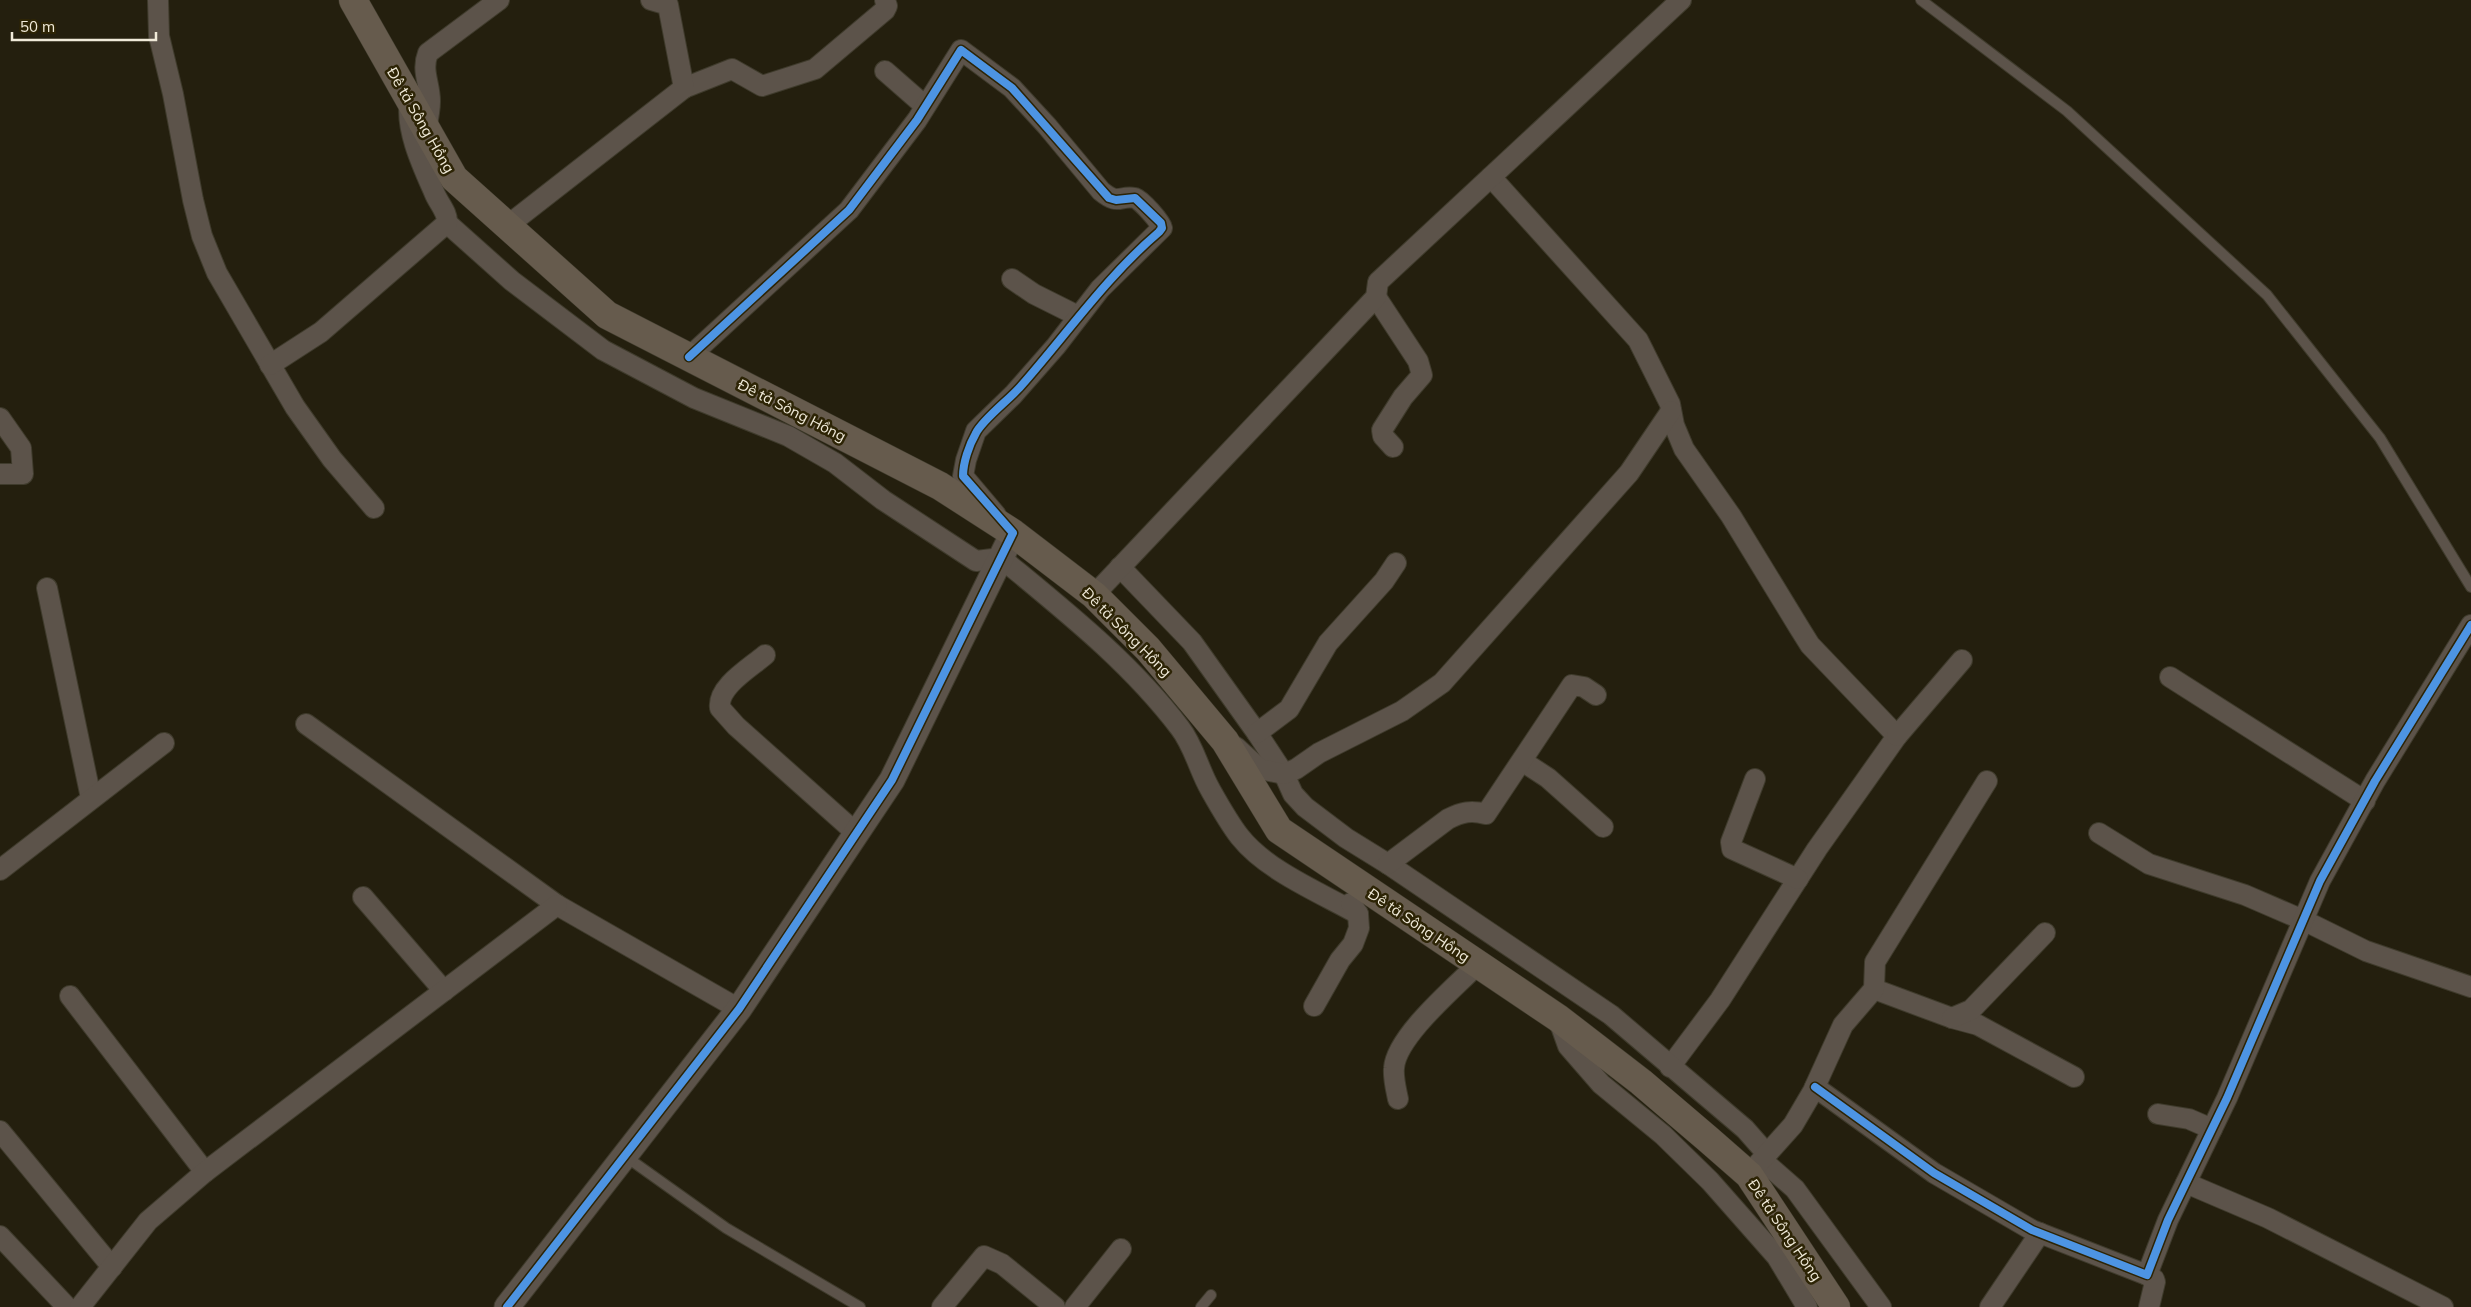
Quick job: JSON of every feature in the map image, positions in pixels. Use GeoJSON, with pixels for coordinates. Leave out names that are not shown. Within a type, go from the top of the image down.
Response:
{"type":"FeatureCollection","features":[{"type":"Feature","properties":{"kind":"main road","name":"Đê tả Sông Hồng"},"geometry":{"type":"LineString","coordinates":[[353,0],[454,178],[607,315],[940,486],[1013,533],[1094,595],[1148,649],[1225,742],[1279,830],[1558,1018],[1641,1082],[1759,1163],[1798,1250],[1836,1307]]}},
{"type":"Feature","properties":{"kind":"street"},"geometry":{"type":"LineString","coordinates":[[158,0],[159,36],[202,236],[217,273],[295,407],[332,459],[374,508]]}},
{"type":"Feature","properties":{"kind":"street"},"geometry":{"type":"LineString","coordinates":[[426,130],[430,100],[424,77],[424,61],[428,53],[499,0]]}},
{"type":"Feature","properties":{"kind":"street"},"geometry":{"type":"LineString","coordinates":[[651,0],[675,6],[684,88]]}},
{"type":"Feature","properties":{"kind":"street"},"geometry":{"type":"LineString","coordinates":[[507,226],[684,88],[732,69],[762,86],[815,69],[885,10],[887,6],[885,0]]}},
{"type":"Feature","properties":{"kind":"street"},"geometry":{"type":"LineString","coordinates":[[1094,595],[1376,297],[1378,282],[1681,0]]}},
{"type":"Feature","properties":{"kind":"street"},"geometry":{"type":"LineString","coordinates":[[507,1307],[739,1009],[854,832],[892,780],[1013,533],[963,476],[966,460],[976,431],[1013,395],[1100,289],[1159,232],[1162,228],[1161,222],[1135,198],[1116,200],[1109,198],[1012,88],[961,50],[926,106],[849,210],[688,357]]}},
{"type":"Feature","properties":{"kind":"street"},"geometry":{"type":"LineString","coordinates":[[885,71],[926,106]]}},
{"type":"Feature","properties":{"kind":"street"},"geometry":{"type":"LineString","coordinates":[[270,365],[321,332],[447,224],[448,217],[434,193],[410,129],[408,114],[410,101]]}},
{"type":"Feature","properties":{"kind":"street"},"geometry":{"type":"LineString","coordinates":[[1491,177],[1638,340],[1672,411],[1674,425],[1684,449],[1731,516],[1810,645],[1897,736]]}},
{"type":"Feature","properties":{"kind":"street"},"geometry":{"type":"LineString","coordinates":[[447,224],[519,287],[603,350],[628,365],[694,398],[788,436],[835,463],[883,500],[976,561],[1001,558],[1122,661],[1180,728],[1209,788],[1241,838],[1265,860],[1292,878],[1358,914]]}},
{"type":"Feature","properties":{"kind":"street"},"geometry":{"type":"LineString","coordinates":[[1012,279],[1034,294],[1078,316]]}},
{"type":"Feature","properties":{"kind":"street"},"geometry":{"type":"LineString","coordinates":[[1376,297],[1418,361],[1422,375],[1403,397],[1382,430],[1383,436],[1393,446]]}},
{"type":"Feature","properties":{"kind":"street"},"geometry":{"type":"LineString","coordinates":[[1225,742],[1235,746],[1260,769],[1284,774],[1296,769],[1319,753],[1402,711],[1442,683],[1630,473],[1672,411]]}},
{"type":"Feature","properties":{"kind":"street"},"geometry":{"type":"LineString","coordinates":[[0,418],[21,448],[23,474],[0,474]]}},
{"type":"Feature","properties":{"kind":"street"},"geometry":{"type":"LineString","coordinates":[[1257,733],[1288,709],[1328,643],[1384,581],[1396,562]]}},
{"type":"Feature","properties":{"kind":"street"},"geometry":{"type":"LineString","coordinates":[[1120,567],[1192,642],[1257,733],[1284,774],[1293,794],[1305,807],[1346,838],[1388,864],[1611,1015],[1745,1129],[1759,1163],[1796,1189],[1881,1307]]}},
{"type":"Feature","properties":{"kind":"street"},"geometry":{"type":"LineString","coordinates":[[48,588],[91,798]]}},
{"type":"Feature","properties":{"kind":"street"},"geometry":{"type":"LineString","coordinates":[[2147,1275],[2186,1182],[2212,1129],[2320,881],[2365,801],[2471,625]]}},
{"type":"Feature","properties":{"kind":"street"},"geometry":{"type":"LineString","coordinates":[[764,655],[733,682],[720,697],[720,708],[736,726],[854,832]]}},
{"type":"Feature","properties":{"kind":"street"},"geometry":{"type":"LineString","coordinates":[[1670,1067],[1720,1000],[1798,879],[1897,736],[1962,660]]}},
{"type":"Feature","properties":{"kind":"street"},"geometry":{"type":"LineString","coordinates":[[1171,675],[1180,728]]}},
{"type":"Feature","properties":{"kind":"street"},"geometry":{"type":"LineString","coordinates":[[2170,677],[2365,801]]}},
{"type":"Feature","properties":{"kind":"street"},"geometry":{"type":"LineString","coordinates":[[1388,864],[1459,814],[1473,811],[1486,814],[1572,685],[1584,688],[1596,695]]}},
{"type":"Feature","properties":{"kind":"street"},"geometry":{"type":"LineString","coordinates":[[306,724],[557,905],[739,1009]]}},
{"type":"Feature","properties":{"kind":"street"},"geometry":{"type":"LineString","coordinates":[[0,870],[164,743]]}},
{"type":"Feature","properties":{"kind":"street"},"geometry":{"type":"LineString","coordinates":[[1522,761],[1548,778],[1603,827]]}},
{"type":"Feature","properties":{"kind":"street"},"geometry":{"type":"LineString","coordinates":[[1755,779],[1730,842],[1732,849],[1798,879]]}},
{"type":"Feature","properties":{"kind":"street"},"geometry":{"type":"LineString","coordinates":[[1759,1163],[1792,1125],[1815,1087],[1843,1025],[1874,989],[1875,962],[1986,781]]}},
{"type":"Feature","properties":{"kind":"street"},"geometry":{"type":"LineString","coordinates":[[2099,833],[2149,864],[2245,895],[2303,920],[2366,951],[2471,987]]}},
{"type":"Feature","properties":{"kind":"street"},"geometry":{"type":"LineString","coordinates":[[1314,1006],[1340,960],[1353,944],[1359,928],[1358,914],[1327,862]]}},
{"type":"Feature","properties":{"kind":"street"},"geometry":{"type":"LineString","coordinates":[[363,897],[444,991]]}},
{"type":"Feature","properties":{"kind":"street"},"geometry":{"type":"LineString","coordinates":[[80,1307],[148,1221],[204,1172],[557,905]]}},
{"type":"Feature","properties":{"kind":"street"},"geometry":{"type":"LineString","coordinates":[[1952,1018],[1971,1010],[2045,933]]}},
{"type":"Feature","properties":{"kind":"street"},"geometry":{"type":"LineString","coordinates":[[1398,1099],[1394,1068],[1400,1047],[1477,965]]}},
{"type":"Feature","properties":{"kind":"street"},"geometry":{"type":"LineString","coordinates":[[1874,989],[1952,1018],[1978,1025],[2074,1077]]}},
{"type":"Feature","properties":{"kind":"street"},"geometry":{"type":"LineString","coordinates":[[70,996],[204,1172]]}},
{"type":"Feature","properties":{"kind":"street"},"geometry":{"type":"LineString","coordinates":[[1558,1018],[1568,1046],[1601,1084],[1662,1135],[1710,1181],[1777,1257],[1805,1304]]}},
{"type":"Feature","properties":{"kind":"street"},"geometry":{"type":"LineString","coordinates":[[1815,1087],[1934,1173],[2040,1233],[2154,1278],[2155,1282],[2149,1307]]}},
{"type":"Feature","properties":{"kind":"street"},"geometry":{"type":"LineString","coordinates":[[2158,1114],[2189,1119],[2212,1129]]}},
{"type":"Feature","properties":{"kind":"street"},"geometry":{"type":"LineString","coordinates":[[0,1131],[112,1267]]}},
{"type":"Feature","properties":{"kind":"street"},"geometry":{"type":"LineString","coordinates":[[2186,1182],[2268,1218],[2443,1307]]}},
{"type":"Feature","properties":{"kind":"street"},"geometry":{"type":"LineString","coordinates":[[1990,1307],[2040,1233]]}},
{"type":"Feature","properties":{"kind":"street"},"geometry":{"type":"LineString","coordinates":[[0,1236],[67,1307]]}},
{"type":"Feature","properties":{"kind":"street"},"geometry":{"type":"LineString","coordinates":[[1075,1307],[1121,1249]]}},
{"type":"Feature","properties":{"kind":"street"},"geometry":{"type":"LineString","coordinates":[[1798,1250],[1805,1304]]}},
{"type":"Feature","properties":{"kind":"street"},"geometry":{"type":"LineString","coordinates":[[942,1307],[984,1256],[1002,1264],[1055,1307]]}},
{"type":"Feature","properties":{"kind":"lane"},"geometry":{"type":"LineString","coordinates":[[1921,0],[2067,111],[2267,295],[2380,438],[2471,587]]}},
{"type":"Feature","properties":{"kind":"lane"},"geometry":{"type":"LineString","coordinates":[[625,1156],[726,1228],[860,1307]]}},
{"type":"Feature","properties":{"kind":"lane"},"geometry":{"type":"LineString","coordinates":[[1201,1307],[1211,1295]]}},
{"type":"Feature","properties":{"kind":"cycle path"},"geometry":{"type":"LineString","coordinates":[[507,1307],[739,1009],[892,780],[1013,533],[963,476],[965,460],[973,438],[979,427],[1021,386],[1104,287],[1159,232],[1162,228],[1161,223],[1135,198],[1116,200],[1109,198],[1012,88],[961,50],[917,120],[849,210],[689,357]]}},
{"type":"Feature","properties":{"kind":"cycle path"},"geometry":{"type":"LineString","coordinates":[[1815,1087],[1934,1173],[2032,1230],[2147,1275],[2168,1220],[2227,1098],[2320,881],[2375,781],[2471,625]]}}]}
